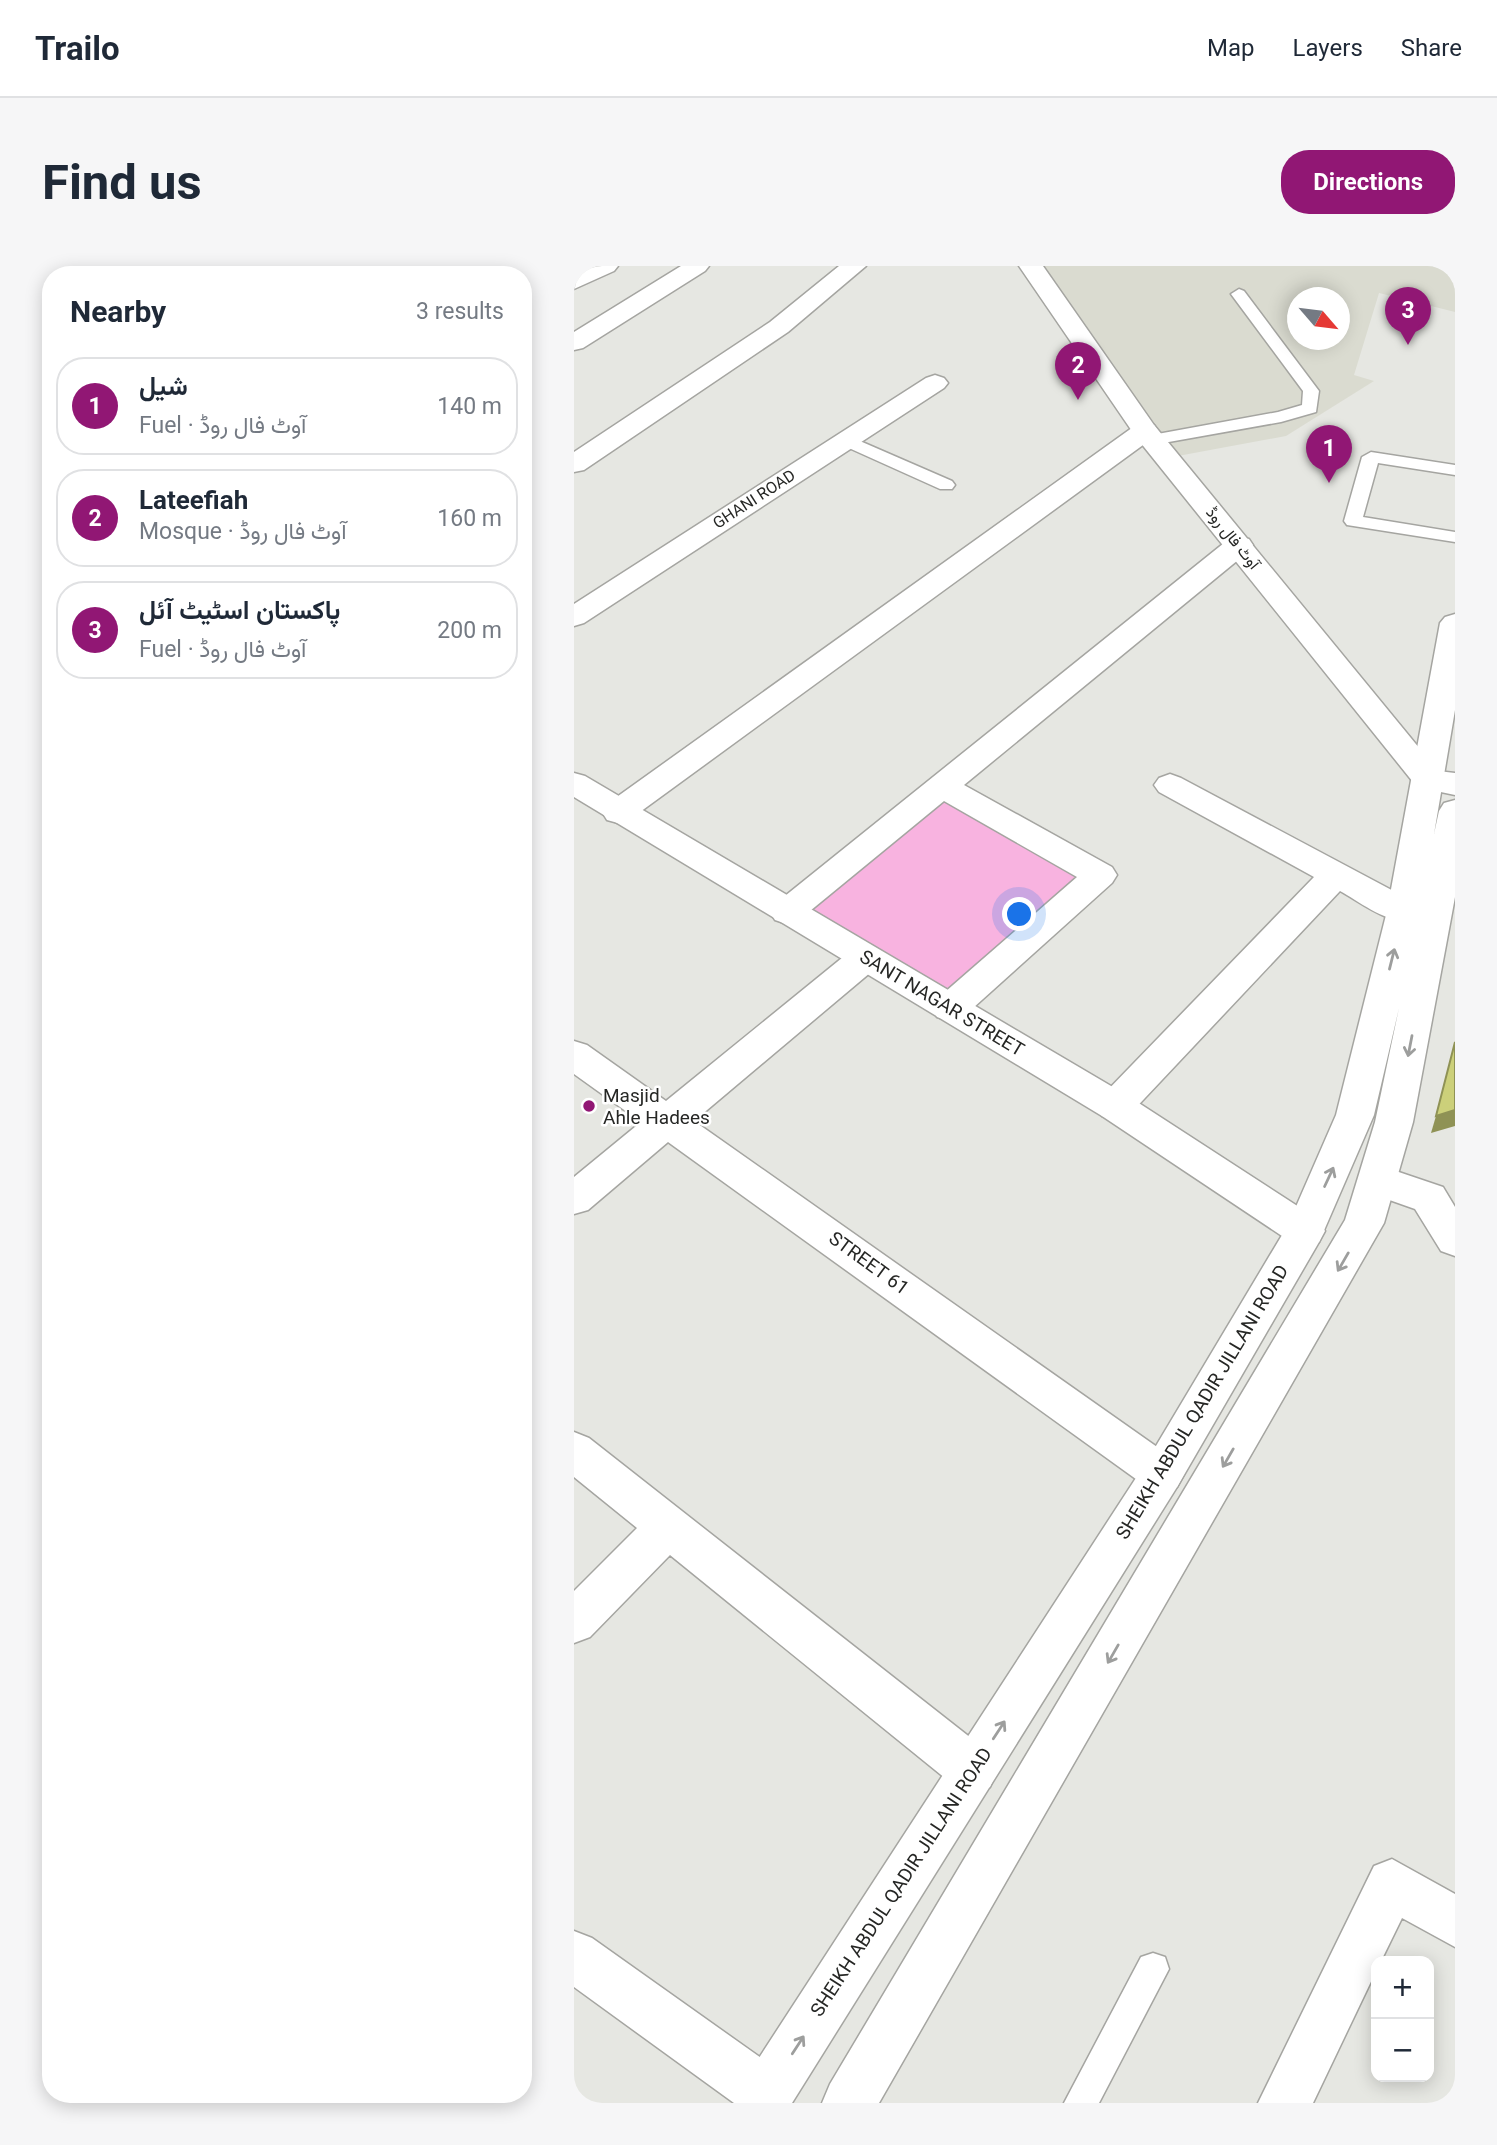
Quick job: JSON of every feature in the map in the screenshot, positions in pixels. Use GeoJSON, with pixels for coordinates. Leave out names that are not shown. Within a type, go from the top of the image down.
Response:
{"type":"FeatureCollection","features":[{"type":"Feature","properties":{"kind":"street"},"geometry":{"type":"LineString","coordinates":[[574,282],[606,266]]}},
{"type":"Feature","properties":{"kind":"street"},"geometry":{"type":"LineString","coordinates":[[574,343],[697,266]]}},
{"type":"Feature","properties":{"kind":"street"},"geometry":{"type":"LineString","coordinates":[[574,464],[779,327],[854,266]]}},
{"type":"Feature","properties":{"kind":"street","name":"آوٹ فال روڈ"},"geometry":{"type":"LineString","coordinates":[[1031,266],[1148,435],[1446,792]]}},
{"type":"Feature","properties":{"kind":"street","name":"GHANI ROAD"},"geometry":{"type":"LineString","coordinates":[[579,607],[935,383]]}},
{"type":"Feature","properties":{"kind":"street"},"geometry":{"type":"LineString","coordinates":[[618,812],[1148,435]]}},
{"type":"Feature","properties":{"kind":"street"},"geometry":{"type":"LineString","coordinates":[[787,912],[1239,545]]}},
{"type":"Feature","properties":{"kind":"street","name":"SHEIKH ABDUL QADIR JILLANI ROAD"},"geometry":{"type":"LineString","coordinates":[[849,2103],[1364,1223],[1394,1122],[1446,792],[1455,623]]}},
{"type":"Feature","properties":{"kind":"street","name":"SANT NAGAR STREET"},"geometry":{"type":"LineString","coordinates":[[574,783],[618,812],[1115,1106],[1305,1231]]}},
{"type":"Feature","properties":{"kind":"street"},"geometry":{"type":"LineString","coordinates":[[1170,785],[1337,873],[1426,906]]}},
{"type":"Feature","properties":{"kind":"street"},"geometry":{"type":"LineString","coordinates":[[942,786],[1100,875],[950,1008]]}},
{"type":"Feature","properties":{"kind":"street"},"geometry":{"type":"LineString","coordinates":[[1115,1106],[1337,873]]}},
{"type":"Feature","properties":{"kind":"street","name":"SHEIKH ABDUL QADIR JILLANI ROAD"},"geometry":{"type":"LineString","coordinates":[[764,2099],[1162,1474],[1305,1231],[1355,1115],[1426,906]]}},
{"type":"Feature","properties":{"kind":"street"},"geometry":{"type":"LineString","coordinates":[[574,1199],[865,958]]}},
{"type":"Feature","properties":{"kind":"street","name":"STREET 61"},"geometry":{"type":"LineString","coordinates":[[574,1055],[669,1120],[1162,1474]]}},
{"type":"Feature","properties":{"kind":"street"},"geometry":{"type":"LineString","coordinates":[[1378,1180],[1429,1198],[1455,1240]]}},
{"type":"Feature","properties":{"kind":"street"},"geometry":{"type":"LineString","coordinates":[[574,1451],[973,1770]]}},
{"type":"Feature","properties":{"kind":"street"},"geometry":{"type":"LineString","coordinates":[[574,1622],[668,1527]]}},
{"type":"Feature","properties":{"kind":"street"},"geometry":{"type":"LineString","coordinates":[[1285,2103],[1392,1884],[1455,1922]]}},
{"type":"Feature","properties":{"kind":"street"},"geometry":{"type":"LineString","coordinates":[[574,1956],[764,2099]]}},
{"type":"Feature","properties":{"kind":"lane"},"geometry":{"type":"LineString","coordinates":[[1148,435],[1281,417],[1310,408],[1311,391],[1239,294]]}},
{"type":"Feature","properties":{"kind":"lane"},"geometry":{"type":"LineString","coordinates":[[846,440],[946,485]]}},
{"type":"Feature","properties":{"kind":"lane"},"geometry":{"type":"LineString","coordinates":[[1455,470],[1371,457],[1353,521],[1455,537]]}},
{"type":"Feature","properties":{"kind":"lane"},"geometry":{"type":"LineString","coordinates":[[1082,2103],[1153,1969]]}},
{"type":"Feature","properties":{"kind":"shaded area"},"geometry":{"type":"Polygon","coordinates":[[[1030,266],[1455,266],[1455,312],[1379,293],[1354,375],[1374,381],[1286,436],[1167,458],[1030,266]]]}},
{"type":"Feature","properties":{"kind":"shaded area"},"geometry":{"type":"Polygon","coordinates":[[[942,786],[1100,875],[950,1008],[787,912],[942,786]]]}},
{"type":"Feature","properties":{"kind":"building"},"geometry":{"type":"Polygon","coordinates":[[[1455,1042],[1455,1110],[1436,1116],[1455,1042]]]}},
{"type":"Feature","properties":{"kind":"place","name":"پاکستان اسٹیٹ آئل"},"geometry":{"type":"Point","coordinates":[1408,345]}},
{"type":"Feature","properties":{"kind":"place","name":"Lateefiah"},"geometry":{"type":"Point","coordinates":[1078,400]}},
{"type":"Feature","properties":{"kind":"place","name":"شیل"},"geometry":{"type":"Point","coordinates":[1329,483]}},
{"type":"Feature","properties":{"kind":"place","name":"Masjid Ahle Hadees"},"geometry":{"type":"Point","coordinates":[589,1106]}}]}
